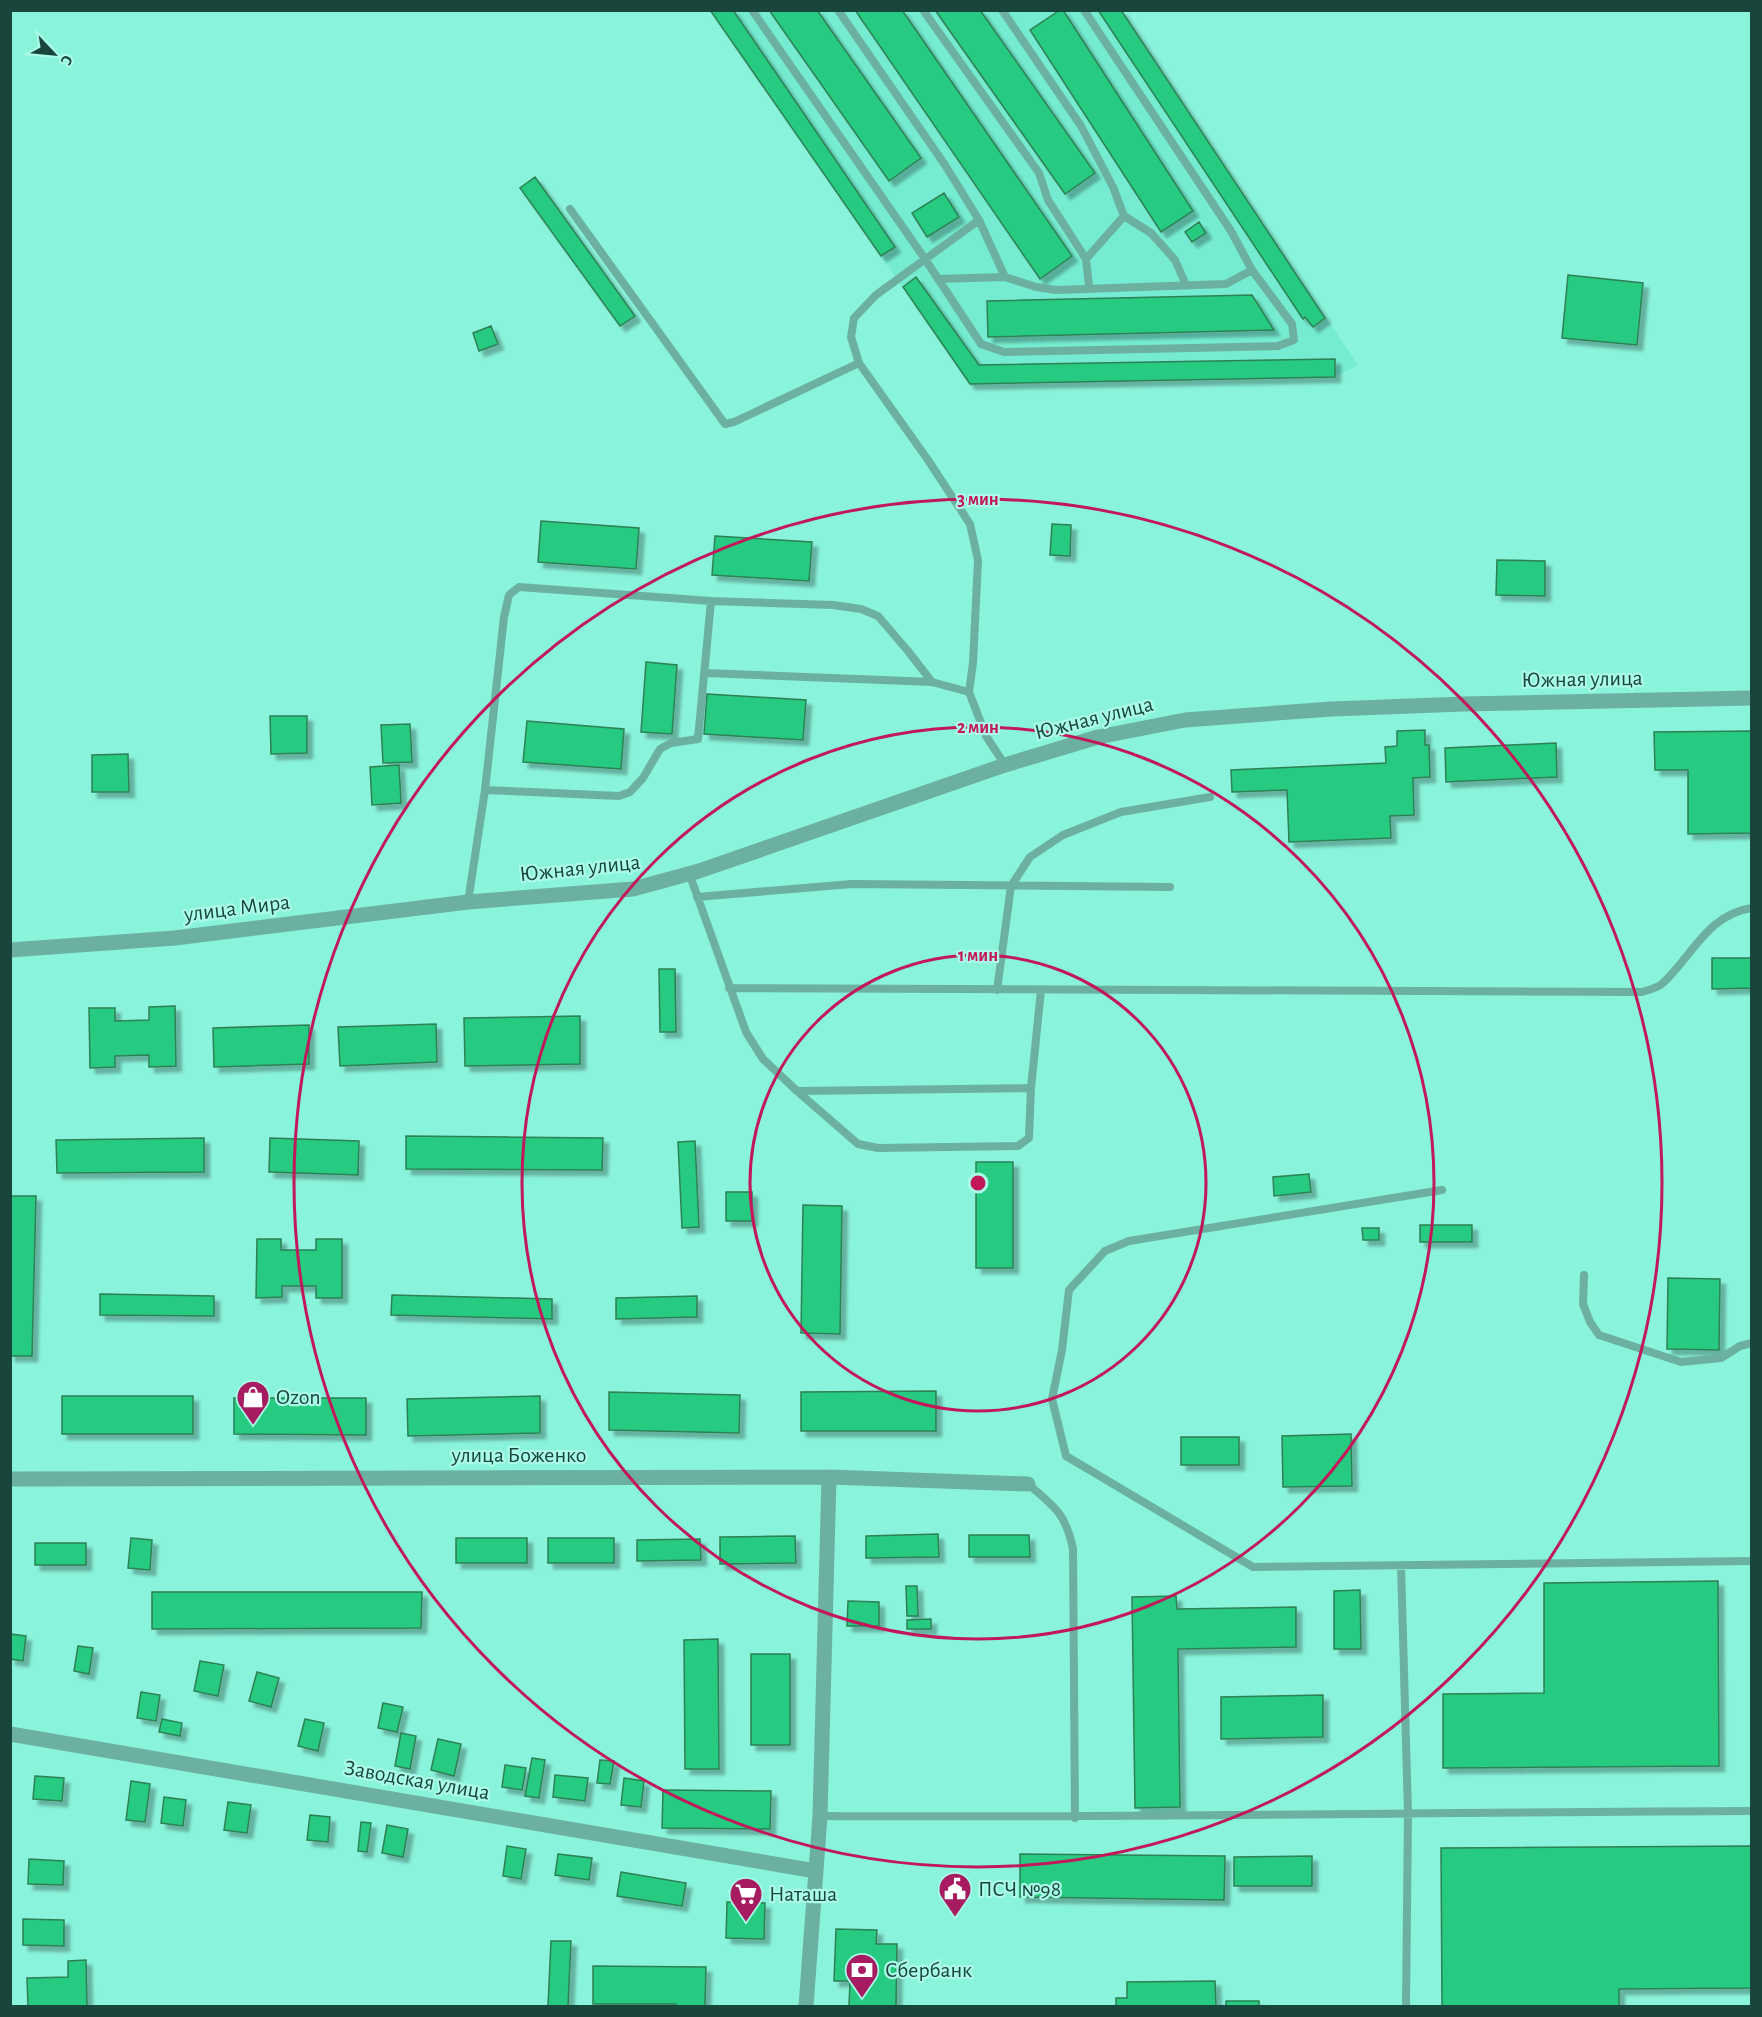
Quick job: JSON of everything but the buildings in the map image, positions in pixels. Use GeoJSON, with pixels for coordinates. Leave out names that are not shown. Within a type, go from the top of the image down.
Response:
{"type":"FeatureCollection","features":[{"type":"Feature","properties":{"kind":"street","name":"Южная улица"},"geometry":{"type":"LineString","coordinates":[[468,902],[633,889],[689,873],[1005,765],[1098,737],[1185,720],[1331,709],[1752,698]]}},
{"type":"Feature","properties":{"kind":"street","name":"улица Мира"},"geometry":{"type":"LineString","coordinates":[[10,950],[175,938],[468,902]]}},
{"type":"Feature","properties":{"kind":"street","name":"улица Боженко"},"geometry":{"type":"LineString","coordinates":[[10,1479],[829,1477],[1028,1484]]}},
{"type":"Feature","properties":{"kind":"street"},"geometry":{"type":"LineString","coordinates":[[806,2007],[820,1816],[829,1477]]}},
{"type":"Feature","properties":{"kind":"street","name":"Заводская улица"},"geometry":{"type":"LineString","coordinates":[[10,1734],[816,1870]]}},
{"type":"Feature","properties":{"kind":"lane"},"geometry":{"type":"LineString","coordinates":[[752,10],[925,259],[981,344],[1004,352],[1278,346],[1294,340],[1292,324],[1252,270],[1231,231],[1084,10]]}},
{"type":"Feature","properties":{"kind":"lane"},"geometry":{"type":"LineString","coordinates":[[838,10],[945,165],[979,220],[1005,277]]}},
{"type":"Feature","properties":{"kind":"lane"},"geometry":{"type":"LineString","coordinates":[[923,10],[1039,173],[1048,200],[1086,259],[1089,287]]}},
{"type":"Feature","properties":{"kind":"lane"},"geometry":{"type":"LineString","coordinates":[[1002,10],[1081,126],[1113,187],[1124,216],[1151,233],[1175,260],[1186,285]]}},
{"type":"Feature","properties":{"kind":"lane"},"geometry":{"type":"LineString","coordinates":[[570,209],[725,424],[734,422],[859,363]]}},
{"type":"Feature","properties":{"kind":"lane"},"geometry":{"type":"LineString","coordinates":[[1086,259],[1124,216]]}},
{"type":"Feature","properties":{"kind":"lane"},"geometry":{"type":"LineString","coordinates":[[979,220],[876,295],[854,318],[851,337],[859,363],[970,524],[978,560],[973,663],[969,692],[986,736],[1005,765]]}},
{"type":"Feature","properties":{"kind":"lane"},"geometry":{"type":"LineString","coordinates":[[938,279],[1005,277],[1036,287],[1056,290],[1089,287],[1226,284],[1252,270]]}},
{"type":"Feature","properties":{"kind":"lane"},"geometry":{"type":"LineString","coordinates":[[468,902],[485,790],[504,617],[509,595],[519,587],[711,601],[833,605],[861,609],[878,616],[932,682]]}},
{"type":"Feature","properties":{"kind":"lane"},"geometry":{"type":"LineString","coordinates":[[485,790],[619,796],[630,792],[643,778],[660,749],[671,743],[698,739],[711,601]]}},
{"type":"Feature","properties":{"kind":"lane"},"geometry":{"type":"LineString","coordinates":[[705,673],[932,682],[969,692]]}},
{"type":"Feature","properties":{"kind":"lane"},"geometry":{"type":"LineString","coordinates":[[997,990],[1011,886],[1030,857],[1062,835],[1121,812],[1210,797]]}},
{"type":"Feature","properties":{"kind":"lane"},"geometry":{"type":"LineString","coordinates":[[689,873],[746,1032],[763,1059],[858,1144],[878,1148],[1018,1146],[1029,1138],[1031,1088],[1041,990]]}},
{"type":"Feature","properties":{"kind":"lane"},"geometry":{"type":"LineString","coordinates":[[697,897],[852,884],[1170,887]]}},
{"type":"Feature","properties":{"kind":"lane"},"geometry":{"type":"LineString","coordinates":[[729,988],[1641,992],[1661,984],[1710,927],[1738,910],[1752,908]]}},
{"type":"Feature","properties":{"kind":"lane"},"geometry":{"type":"LineString","coordinates":[[797,1091],[1031,1088]]}},
{"type":"Feature","properties":{"kind":"lane"},"geometry":{"type":"LineString","coordinates":[[1442,1190],[1129,1241],[1105,1251],[1069,1290],[1062,1350],[1052,1399],[1066,1456],[1253,1567],[1752,1561]]}},
{"type":"Feature","properties":{"kind":"lane"},"geometry":{"type":"LineString","coordinates":[[1584,1275],[1583,1304],[1590,1322],[1599,1335],[1682,1362],[1721,1358],[1740,1346],[1752,1344]]}},
{"type":"Feature","properties":{"kind":"lane"},"geometry":{"type":"LineString","coordinates":[[1028,1484],[1057,1509],[1069,1528],[1073,1549],[1075,1818]]}},
{"type":"Feature","properties":{"kind":"lane"},"geometry":{"type":"LineString","coordinates":[[1401,1566],[1408,1812],[1406,2007]]}},
{"type":"Feature","properties":{"kind":"lane"},"geometry":{"type":"LineString","coordinates":[[820,1816],[1075,1818],[1408,1812],[1752,1812]]}},
{"type":"Feature","properties":{"kind":"shaded area"},"geometry":{"type":"Polygon","coordinates":[[[710,11],[1121,11],[1358,365],[1335,377],[970,384],[710,11]]]}},
{"type":"Feature","properties":{"kind":"place","name":"Ozon"},"geometry":{"type":"Point","coordinates":[253,1426]}},
{"type":"Feature","properties":{"kind":"place","name":"ПСЧ №98"},"geometry":{"type":"Point","coordinates":[955,1918]}},
{"type":"Feature","properties":{"kind":"place","name":"Наташа"},"geometry":{"type":"Point","coordinates":[746,1923]}},
{"type":"Feature","properties":{"kind":"place","name":"Сбербанк"},"geometry":{"type":"Point","coordinates":[862,1999]}}]}
